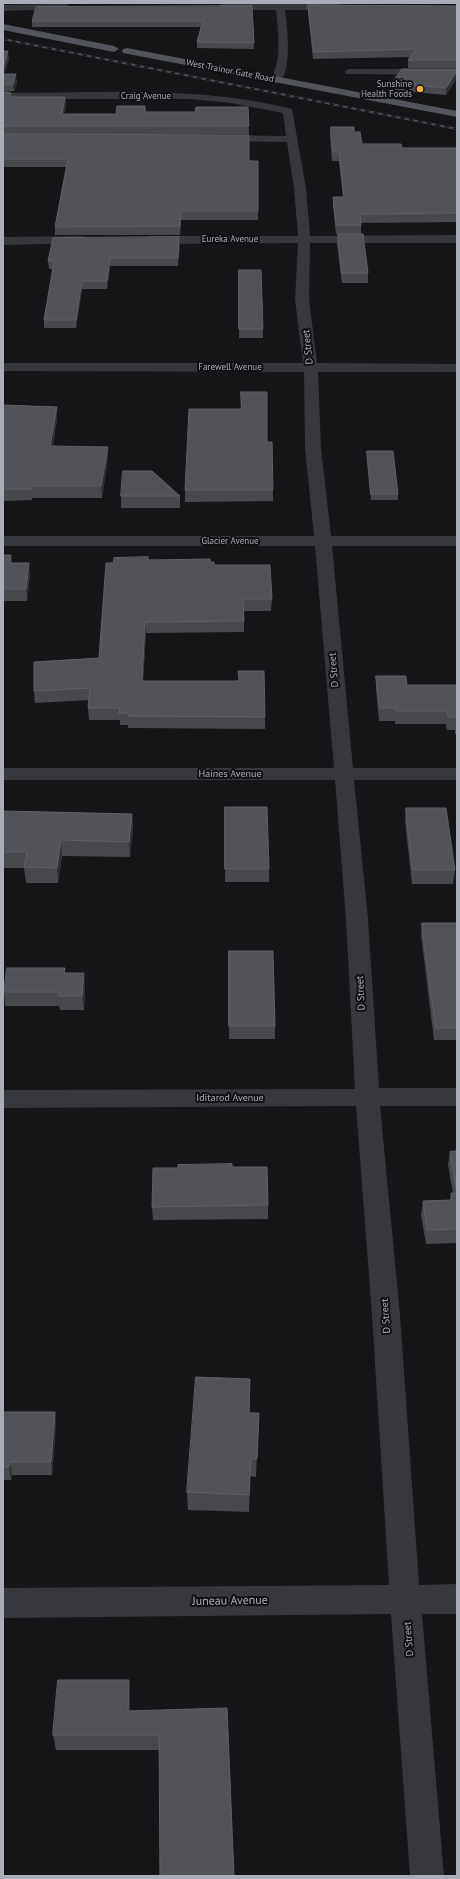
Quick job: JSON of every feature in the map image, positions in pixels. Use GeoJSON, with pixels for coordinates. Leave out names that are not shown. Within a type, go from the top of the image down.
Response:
{"type":"FeatureCollection","features":[{"type":"Feature","properties":{"kind":"main road","name":"West Trainor Gate Road"},"geometry":{"type":"LineString","coordinates":[[3,27],[114,49]]}},
{"type":"Feature","properties":{"kind":"main road","name":"West Trainor Gate Road"},"geometry":{"type":"LineString","coordinates":[[127,51],[457,114]]}},
{"type":"Feature","properties":{"kind":"street"},"geometry":{"type":"LineString","coordinates":[[209,7],[280,5],[349,7]]}},
{"type":"Feature","properties":{"kind":"street"},"geometry":{"type":"LineString","coordinates":[[276,80],[281,73],[283,39],[280,5]]}},
{"type":"Feature","properties":{"kind":"street"},"geometry":{"type":"LineString","coordinates":[[3,8],[76,7]]}},
{"type":"Feature","properties":{"kind":"street","name":"West Trainor Gate Road"},"geometry":{"type":"LineString","coordinates":[[114,49],[127,51]]}},
{"type":"Feature","properties":{"kind":"street"},"geometry":{"type":"LineString","coordinates":[[350,72],[457,72]]}},
{"type":"Feature","properties":{"kind":"street","name":"Craig Avenue"},"geometry":{"type":"LineString","coordinates":[[3,96],[190,96],[231,100],[288,111]]}},
{"type":"Feature","properties":{"kind":"street","name":"D Street"},"geometry":{"type":"LineString","coordinates":[[288,111],[300,188],[304,239],[302,293],[310,367],[313,448],[323,540],[357,927],[367,1097],[386,1315],[405,1599],[427,1876]]}},
{"type":"Feature","properties":{"kind":"street"},"geometry":{"type":"LineString","coordinates":[[206,138],[292,139]]}},
{"type":"Feature","properties":{"kind":"street","name":"Eureka Avenue"},"geometry":{"type":"LineString","coordinates":[[137,240],[457,239]]}},
{"type":"Feature","properties":{"kind":"street"},"geometry":{"type":"LineString","coordinates":[[3,241],[97,240]]}},
{"type":"Feature","properties":{"kind":"street","name":"Farewell Avenue"},"geometry":{"type":"LineString","coordinates":[[3,367],[457,368]]}},
{"type":"Feature","properties":{"kind":"street","name":"Glacier Avenue"},"geometry":{"type":"LineString","coordinates":[[3,541],[457,541]]}},
{"type":"Feature","properties":{"kind":"street","name":"Haines Avenue"},"geometry":{"type":"LineString","coordinates":[[3,774],[457,774]]}},
{"type":"Feature","properties":{"kind":"street","name":"Iditarod Avenue"},"geometry":{"type":"LineString","coordinates":[[3,1099],[457,1097]]}},
{"type":"Feature","properties":{"kind":"street","name":"Juneau Avenue"},"geometry":{"type":"LineString","coordinates":[[3,1603],[457,1599]]}},
{"type":"Feature","properties":{"kind":"building"},"geometry":{"type":"Polygon","coordinates":[[[308,5],[457,6],[457,60],[408,60],[416,49],[314,52],[308,5]]]}},
{"type":"Feature","properties":{"kind":"building"},"geometry":{"type":"Polygon","coordinates":[[[252,6],[254,43],[197,42],[203,21],[32,21],[36,7],[252,6]]]}},
{"type":"Feature","properties":{"kind":"building"},"geometry":{"type":"Polygon","coordinates":[[[3,51],[8,51],[3,69],[3,51]]]}},
{"type":"Feature","properties":{"kind":"building"},"geometry":{"type":"Polygon","coordinates":[[[402,69],[457,69],[457,71],[446,88],[392,83],[402,69]]]}},
{"type":"Feature","properties":{"kind":"building"},"geometry":{"type":"Polygon","coordinates":[[[3,74],[16,74],[13,84],[3,84],[3,74]]]}},
{"type":"Feature","properties":{"kind":"building"},"geometry":{"type":"Polygon","coordinates":[[[3,92],[11,93],[10,97],[65,97],[62,114],[116,114],[117,106],[145,106],[145,112],[195,112],[196,107],[248,107],[249,126],[3,126],[3,92]]]}},
{"type":"Feature","properties":{"kind":"building"},"geometry":{"type":"Polygon","coordinates":[[[331,127],[354,127],[354,132],[360,132],[362,144],[401,144],[402,148],[457,148],[457,213],[360,214],[361,225],[336,225],[333,197],[344,197],[339,152],[333,152],[331,127]]]}},
{"type":"Feature","properties":{"kind":"building"},"geometry":{"type":"Polygon","coordinates":[[[3,134],[249,135],[249,161],[258,161],[258,211],[181,211],[180,226],[55,227],[68,159],[3,159],[3,134]]]}},
{"type":"Feature","properties":{"kind":"building"},"geometry":{"type":"Polygon","coordinates":[[[338,234],[363,234],[368,273],[342,273],[338,234]]]}},
{"type":"Feature","properties":{"kind":"building"},"geometry":{"type":"Polygon","coordinates":[[[179,237],[178,258],[110,258],[107,281],[82,281],[76,320],[44,320],[54,261],[48,261],[53,238],[179,237]]]}},
{"type":"Feature","properties":{"kind":"building"},"geometry":{"type":"Polygon","coordinates":[[[239,270],[261,270],[263,329],[239,329],[239,270]]]}},
{"type":"Feature","properties":{"kind":"building"},"geometry":{"type":"Polygon","coordinates":[[[241,392],[267,392],[267,442],[272,442],[273,490],[185,490],[189,409],[241,409],[241,392]]]}},
{"type":"Feature","properties":{"kind":"building"},"geometry":{"type":"Polygon","coordinates":[[[3,405],[57,407],[50,446],[108,447],[101,486],[31,486],[31,489],[3,489],[3,405]]]}},
{"type":"Feature","properties":{"kind":"building"},"geometry":{"type":"Polygon","coordinates":[[[367,451],[393,451],[398,494],[371,494],[367,451]]]}},
{"type":"Feature","properties":{"kind":"building"},"geometry":{"type":"Polygon","coordinates":[[[123,471],[152,471],[180,496],[121,496],[123,471]]]}},
{"type":"Feature","properties":{"kind":"building"},"geometry":{"type":"Polygon","coordinates":[[[3,555],[11,555],[10,563],[29,563],[26,589],[3,589],[3,555]]]}},
{"type":"Feature","properties":{"kind":"building"},"geometry":{"type":"Polygon","coordinates":[[[148,557],[148,560],[210,559],[210,562],[214,562],[214,565],[270,565],[272,599],[243,599],[244,621],[145,622],[142,681],[239,681],[238,671],[264,671],[265,717],[128,716],[128,713],[119,713],[120,708],[88,708],[90,688],[34,691],[34,662],[99,658],[106,563],[113,563],[114,558],[148,557]]]}},
{"type":"Feature","properties":{"kind":"building"},"geometry":{"type":"Polygon","coordinates":[[[376,676],[406,676],[407,685],[457,685],[457,721],[456,717],[448,717],[447,711],[396,711],[396,708],[380,708],[376,676]]]}},
{"type":"Feature","properties":{"kind":"building"},"geometry":{"type":"Polygon","coordinates":[[[225,807],[267,807],[269,869],[225,869],[225,807]]]}},
{"type":"Feature","properties":{"kind":"building"},"geometry":{"type":"Polygon","coordinates":[[[406,808],[446,808],[455,870],[413,870],[406,808]]]}},
{"type":"Feature","properties":{"kind":"building"},"geometry":{"type":"Polygon","coordinates":[[[3,811],[132,814],[129,842],[61,840],[57,868],[24,867],[27,852],[3,852],[3,811]]]}},
{"type":"Feature","properties":{"kind":"building"},"geometry":{"type":"Polygon","coordinates":[[[422,923],[457,923],[457,1028],[436,1028],[422,923]]]}},
{"type":"Feature","properties":{"kind":"building"},"geometry":{"type":"Polygon","coordinates":[[[229,951],[273,951],[275,1026],[229,1026],[229,951]]]}},
{"type":"Feature","properties":{"kind":"building"},"geometry":{"type":"Polygon","coordinates":[[[7,968],[65,968],[64,973],[84,973],[82,996],[59,996],[59,992],[4,992],[7,968]]]}},
{"type":"Feature","properties":{"kind":"building"},"geometry":{"type":"Polygon","coordinates":[[[457,1151],[457,1193],[450,1152],[457,1151]]]}},
{"type":"Feature","properties":{"kind":"building"},"geometry":{"type":"Polygon","coordinates":[[[232,1164],[232,1167],[267,1167],[268,1205],[152,1207],[153,1168],[178,1168],[178,1165],[232,1164]]]}},
{"type":"Feature","properties":{"kind":"building"},"geometry":{"type":"Polygon","coordinates":[[[451,1193],[457,1193],[457,1229],[427,1230],[423,1201],[452,1200],[451,1193]]]}},
{"type":"Feature","properties":{"kind":"building"},"geometry":{"type":"Polygon","coordinates":[[[196,1377],[250,1379],[249,1413],[259,1413],[257,1459],[251,1459],[249,1495],[187,1492],[196,1377]]]}},
{"type":"Feature","properties":{"kind":"building"},"geometry":{"type":"Polygon","coordinates":[[[3,1412],[55,1412],[51,1462],[10,1462],[9,1467],[3,1467],[3,1412]]]}},
{"type":"Feature","properties":{"kind":"building"},"geometry":{"type":"Polygon","coordinates":[[[58,1680],[129,1680],[128,1711],[227,1708],[234,1876],[160,1876],[159,1735],[53,1735],[58,1680]]]}},
{"type":"Feature","properties":{"kind":"railway"},"geometry":{"type":"LineString","coordinates":[[3,39],[457,129]]}},
{"type":"Feature","properties":{"kind":"place","name":"Sunshine Health Foods"},"geometry":{"type":"Point","coordinates":[420,89]}}]}
